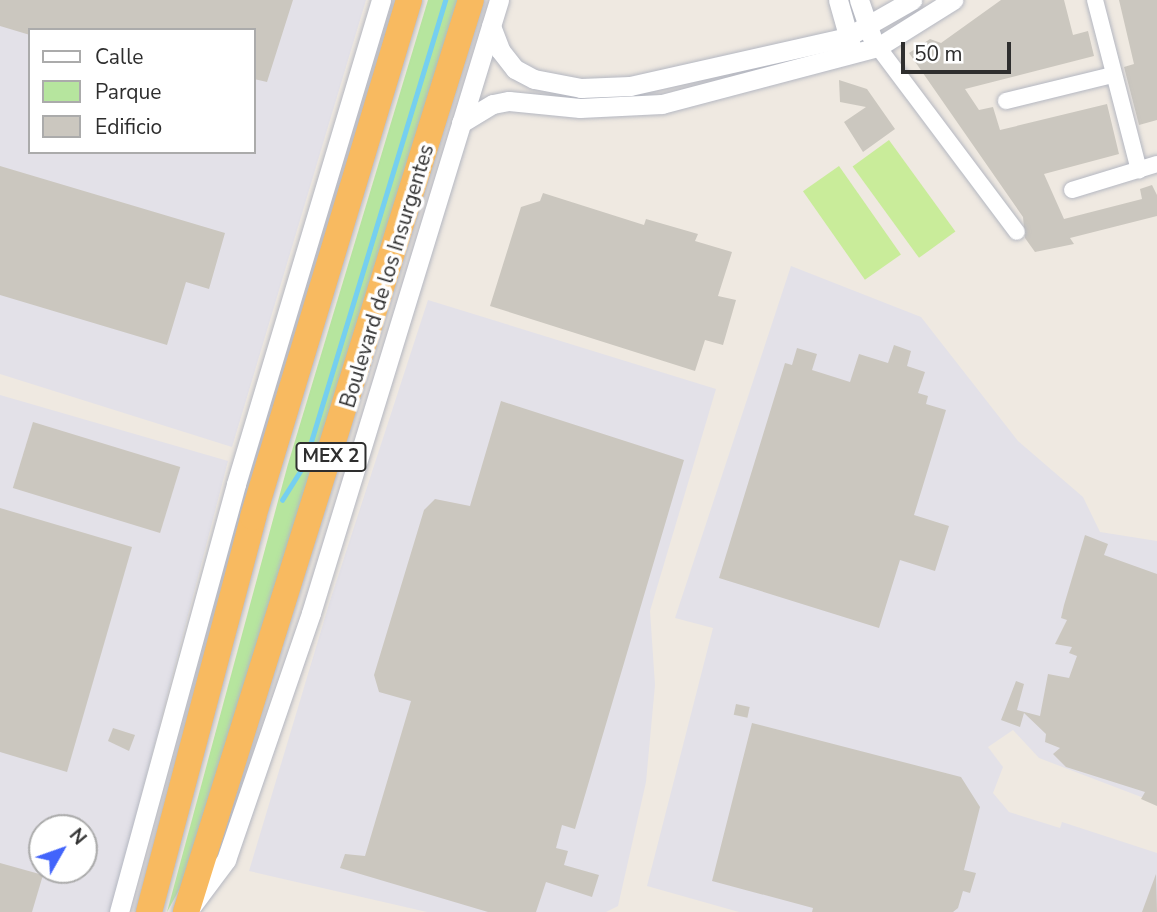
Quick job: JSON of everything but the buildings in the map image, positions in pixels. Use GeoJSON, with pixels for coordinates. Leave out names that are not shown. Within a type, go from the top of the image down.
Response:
{"type":"FeatureCollection","features":[{"type":"Feature","properties":{"kind":"highway","name":"MEX 2"},"geometry":{"type":"LineString","coordinates":[[149,912],[253,517],[409,0]]}},
{"type":"Feature","properties":{"kind":"highway","name":"Boulevard de los Insurgentes"},"geometry":{"type":"LineString","coordinates":[[186,912],[471,0]]}},
{"type":"Feature","properties":{"kind":"street"},"geometry":{"type":"LineString","coordinates":[[118,912],[236,484],[381,0]]}},
{"type":"Feature","properties":{"kind":"street"},"geometry":{"type":"LineString","coordinates":[[204,912],[213,882],[234,839],[315,600],[499,0]]}},
{"type":"Feature","properties":{"kind":"street"},"geometry":{"type":"LineString","coordinates":[[838,0],[851,45]]}},
{"type":"Feature","properties":{"kind":"street"},"geometry":{"type":"LineString","coordinates":[[859,0],[867,28],[878,47],[1017,232]]}},
{"type":"Feature","properties":{"kind":"street"},"geometry":{"type":"LineString","coordinates":[[461,123],[493,104],[509,101],[580,108],[637,108],[765,78],[851,45],[867,28],[912,0]]}},
{"type":"Feature","properties":{"kind":"street"},"geometry":{"type":"LineString","coordinates":[[491,26],[500,50],[515,69],[534,79],[582,88],[641,85],[758,59],[851,45],[878,47],[953,0]]}},
{"type":"Feature","properties":{"kind":"street"},"geometry":{"type":"LineString","coordinates":[[1095,0],[1139,170]]}},
{"type":"Feature","properties":{"kind":"street"},"geometry":{"type":"LineString","coordinates":[[758,59],[765,78]]}},
{"type":"Feature","properties":{"kind":"street"},"geometry":{"type":"LineString","coordinates":[[1006,101],[1113,75]]}},
{"type":"Feature","properties":{"kind":"street"},"geometry":{"type":"LineString","coordinates":[[1072,190],[1157,164]]}},
{"type":"Feature","properties":{"kind":"street"},"geometry":{"type":"LineString","coordinates":[[186,912],[213,882]]}},
{"type":"Feature","properties":{"kind":"shaded area"},"geometry":{"type":"Polygon","coordinates":[[[0,0],[366,0],[232,447],[0,374],[0,0]]]}},
{"type":"Feature","properties":{"kind":"shaded area"},"geometry":{"type":"Polygon","coordinates":[[[791,266],[921,317],[1018,441],[1083,497],[1100,532],[1157,541],[1157,803],[1039,758],[1013,730],[988,747],[1003,767],[993,793],[1009,812],[1060,828],[1062,822],[1157,853],[1157,912],[739,912],[647,886],[713,628],[675,618],[791,266]]]}},
{"type":"Feature","properties":{"kind":"shaded area"},"geometry":{"type":"Polygon","coordinates":[[[428,300],[716,389],[650,611],[655,685],[646,782],[618,906],[606,912],[427,912],[249,871],[329,604],[428,300]]]}},
{"type":"Feature","properties":{"kind":"shaded area"},"geometry":{"type":"Polygon","coordinates":[[[0,395],[228,461],[111,912],[0,912],[0,395]]]}},
{"type":"Feature","properties":{"kind":"green space"},"geometry":{"type":"Polygon","coordinates":[[[428,0],[464,0],[189,872],[167,912],[288,464],[428,0]]]}},
{"type":"Feature","properties":{"kind":"green space"},"geometry":{"type":"Polygon","coordinates":[[[889,140],[955,231],[919,258],[853,166],[889,140]]]}},
{"type":"Feature","properties":{"kind":"green space"},"geometry":{"type":"Polygon","coordinates":[[[839,166],[901,254],[865,280],[803,191],[839,166]]]}},
{"type":"Feature","properties":{"kind":"waterway"},"geometry":{"type":"LineString","coordinates":[[282,500],[304,465],[445,0]]}}]}
